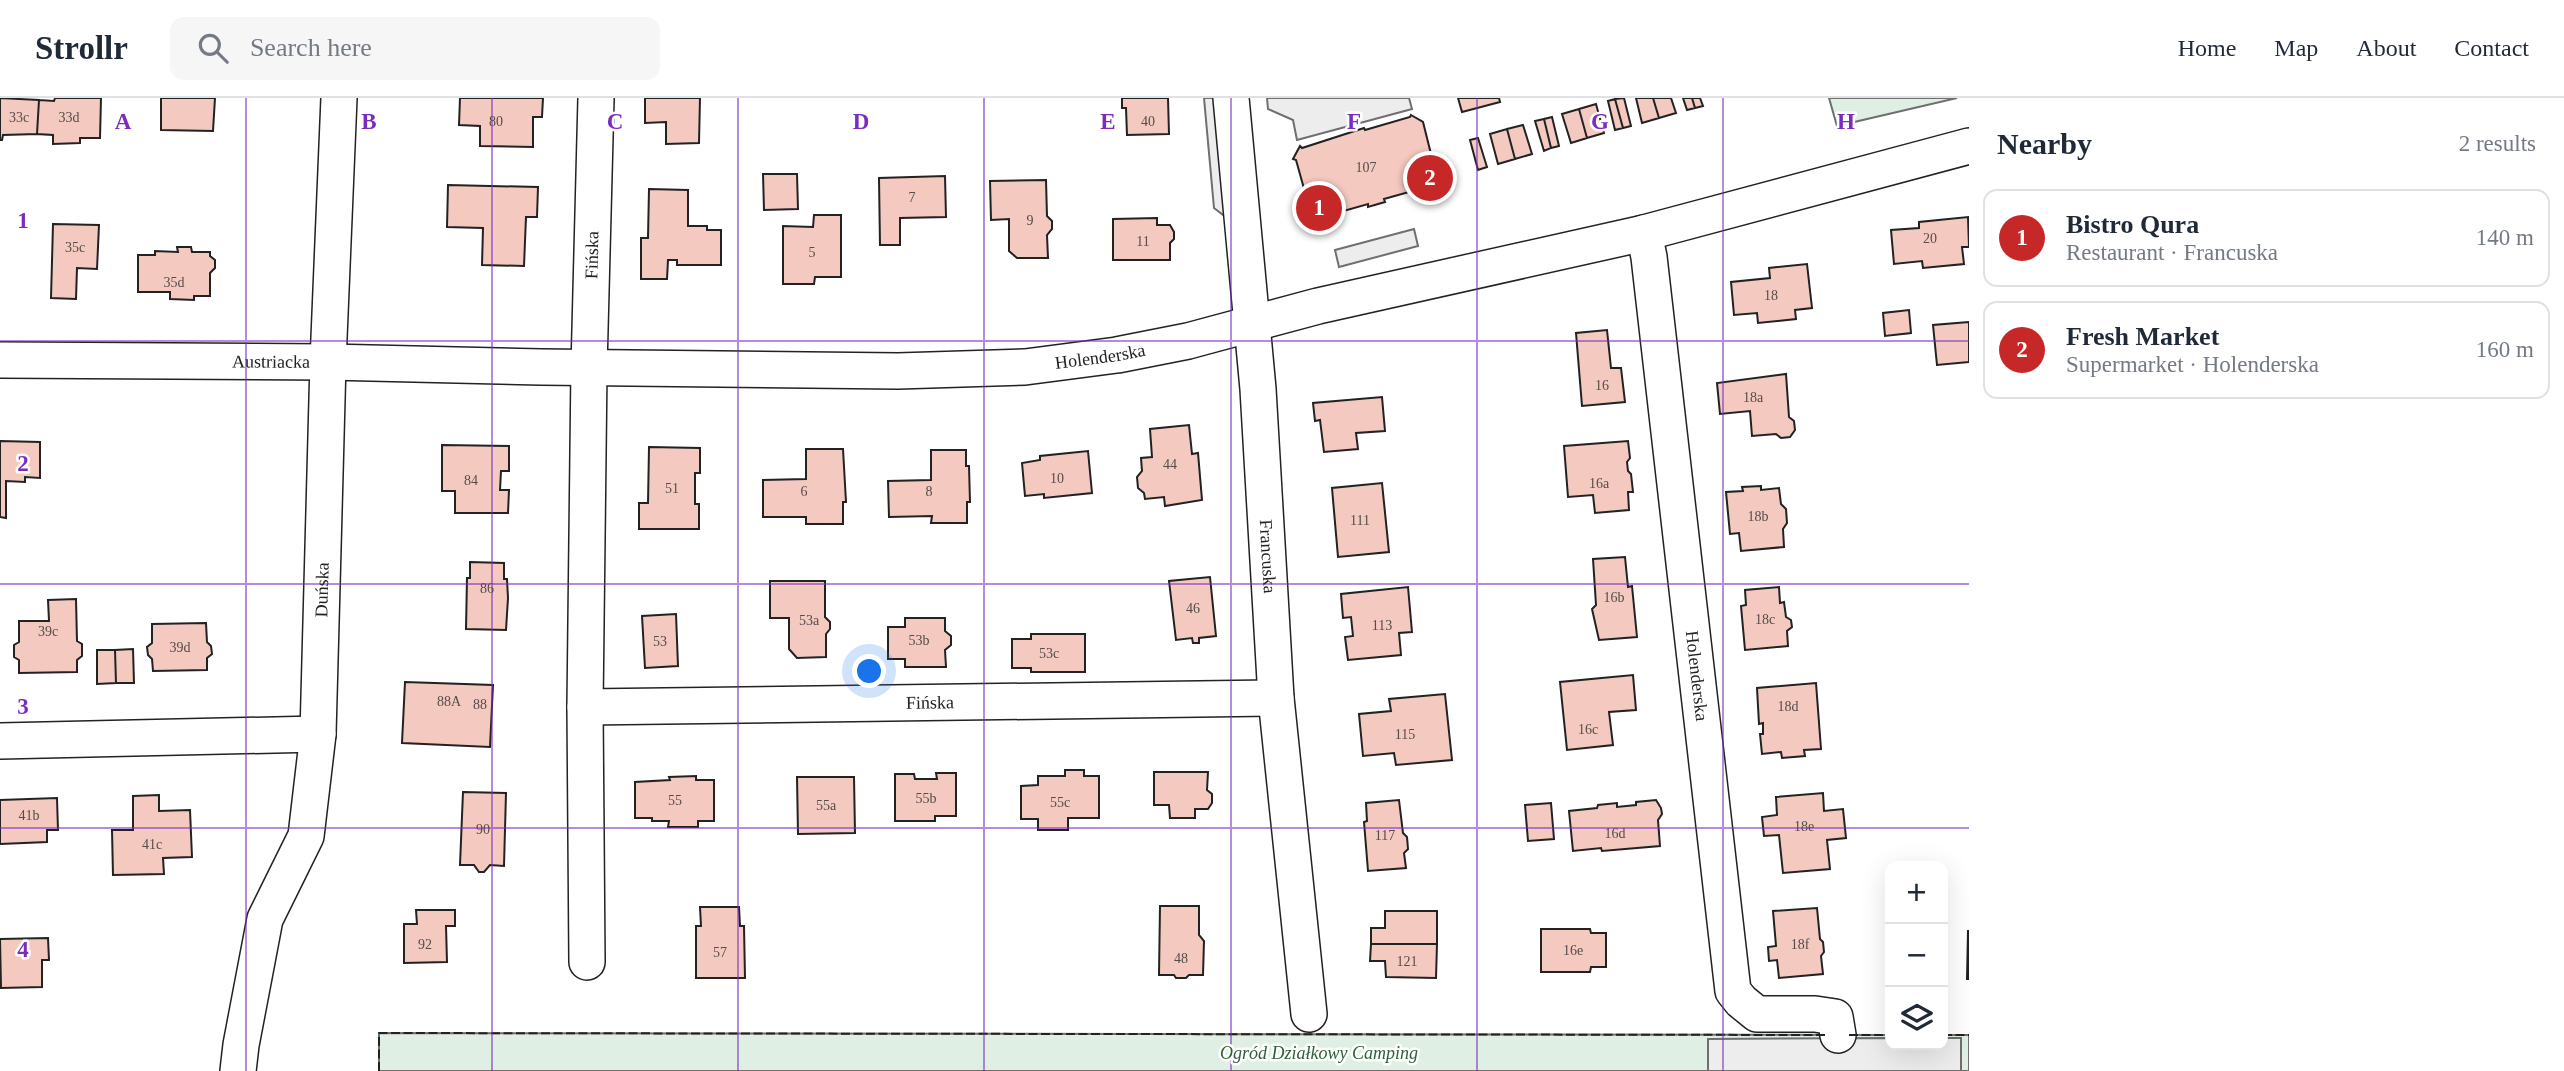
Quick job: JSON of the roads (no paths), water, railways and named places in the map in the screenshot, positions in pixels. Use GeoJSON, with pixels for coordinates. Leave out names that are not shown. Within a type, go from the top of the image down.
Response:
{"type":"FeatureCollection","features":[{"type":"Feature","properties":{"kind":"street","name":"Duńska"},"geometry":{"type":"LineString","coordinates":[[238,1071],[265,919],[306,836],[318,734],[328,362],[339,98]]}},
{"type":"Feature","properties":{"kind":"street","name":"Fińska"},"geometry":{"type":"LineString","coordinates":[[587,962],[585,707],[589,368],[596,98]]}},
{"type":"Feature","properties":{"kind":"street","name":"Francuska"},"geometry":{"type":"LineString","coordinates":[[1231,98],[1258,389],[1276,698],[1309,1014]]}},
{"type":"Feature","properties":{"kind":"street","name":"Holenderska"},"geometry":{"type":"LineString","coordinates":[[541,367],[955,370],[1025,367],[1117,355],[1188,341],[1332,303],[1644,233],[1969,146]]}},
{"type":"Feature","properties":{"kind":"street","name":"Holenderska"},"geometry":{"type":"LineString","coordinates":[[1644,233],[1649,257],[1733,990],[1741,1001],[1757,1014],[1815,1014],[1835,1017],[1838,1035]]}},
{"type":"Feature","properties":{"kind":"street","name":"Austriacka"},"geometry":{"type":"LineString","coordinates":[[0,360],[328,362],[541,367]]}},
{"type":"Feature","properties":{"kind":"street","name":"Fińska"},"geometry":{"type":"LineString","coordinates":[[585,707],[1276,698]]}},
{"type":"Feature","properties":{"kind":"street"},"geometry":{"type":"LineString","coordinates":[[0,741],[318,734]]}},
{"type":"Feature","properties":{"kind":"place","name":"Fresh Market"},"geometry":{"type":"Point","coordinates":[1430,178]}},
{"type":"Feature","properties":{"kind":"place","name":"Bistro Qura"},"geometry":{"type":"Point","coordinates":[1319,208]}},
{"type":"Feature","properties":{"kind":"park label","name":"Ogród Działkowy Camping"},"geometry":{"type":"Point","coordinates":[1319,1053]}}]}
